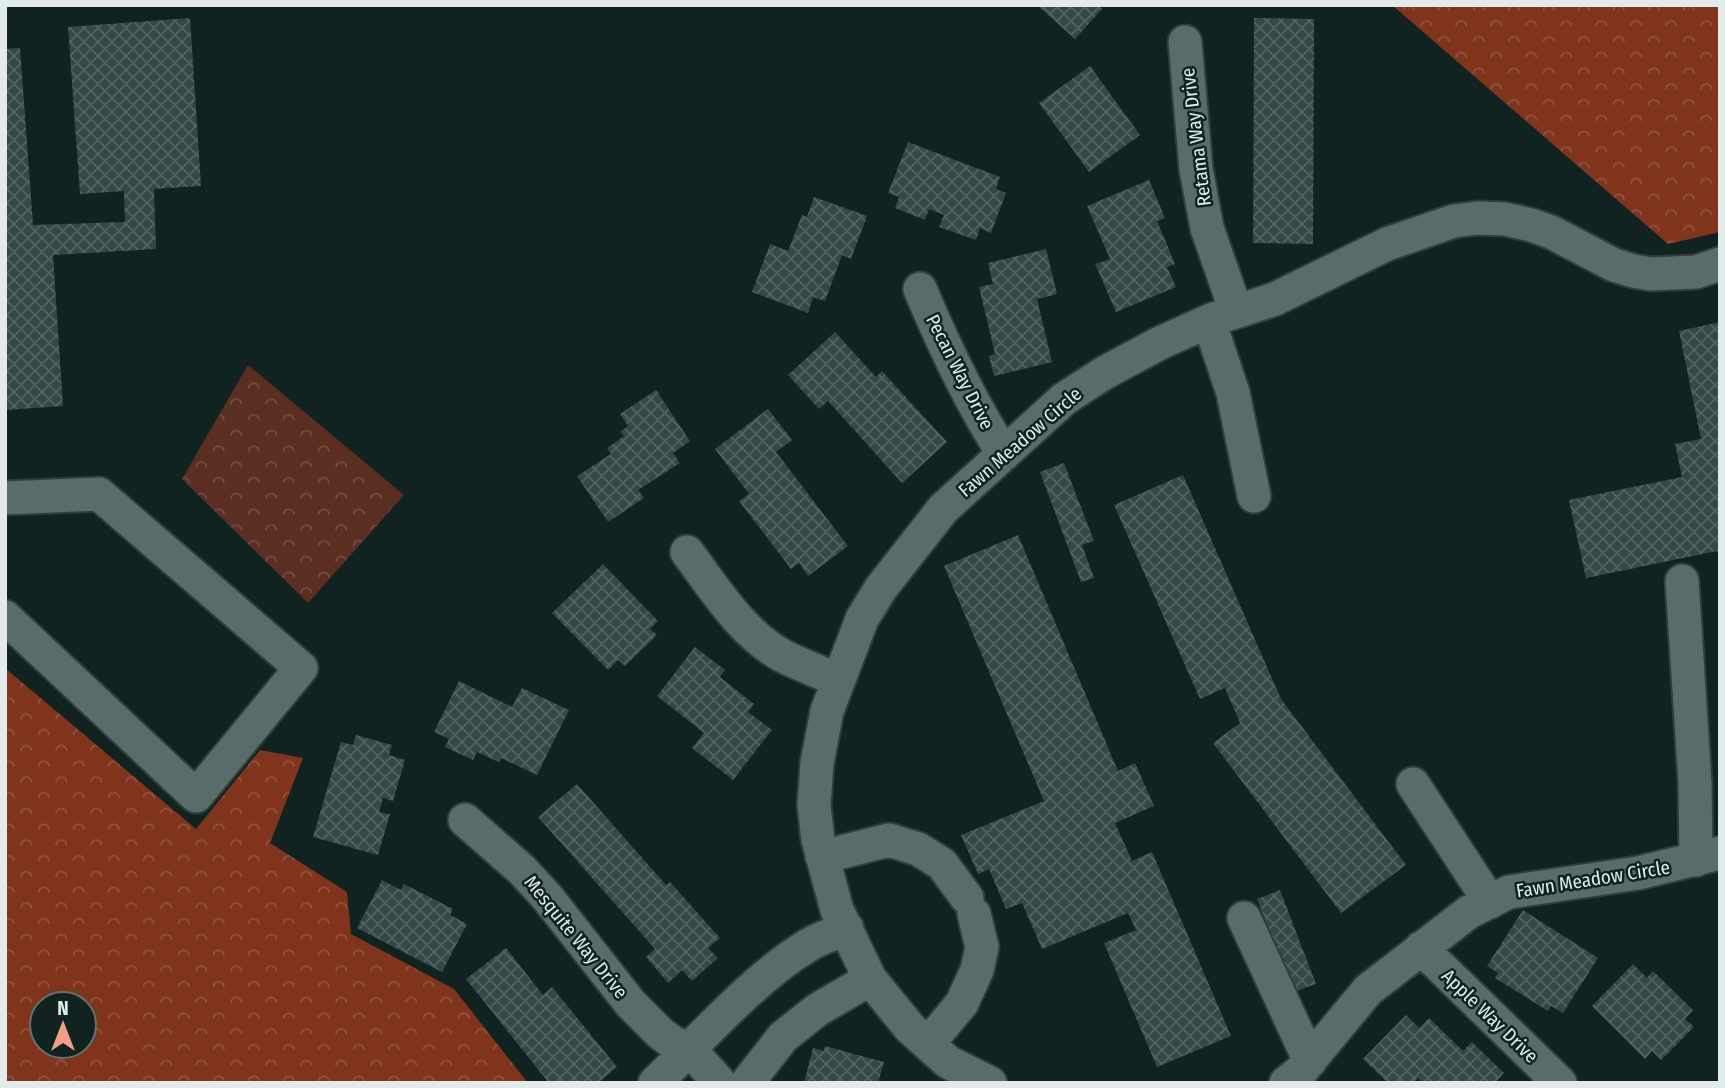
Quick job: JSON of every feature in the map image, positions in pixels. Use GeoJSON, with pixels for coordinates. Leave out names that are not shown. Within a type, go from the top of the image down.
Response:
{"type":"FeatureCollection","features":[{"type":"Feature","properties":{"kind":"street","name":"Retama Way Drive"},"geometry":{"type":"LineString","coordinates":[[1185,42],[1196,169],[1208,228],[1233,393],[1254,496]]}},
{"type":"Feature","properties":{"kind":"street","name":"Fawn Meadow Circle"},"geometry":{"type":"LineString","coordinates":[[990,1083],[937,1063],[870,978],[837,910],[818,840],[814,805],[817,763],[827,711],[862,618],[881,587],[943,509],[1064,399],[1104,373],[1160,343],[1222,316],[1275,299],[1387,244],[1454,221],[1505,219],[1552,232],[1614,265],[1651,274],[1696,272],[1720,264]]}},
{"type":"Feature","properties":{"kind":"street","name":"Pecan Way Drive"},"geometry":{"type":"LineString","coordinates":[[920,289],[941,339],[982,421],[1004,454]]}},
{"type":"Feature","properties":{"kind":"street"},"geometry":{"type":"LineString","coordinates":[[5,498],[99,494],[300,668],[196,796],[5,617]]}},
{"type":"Feature","properties":{"kind":"street"},"geometry":{"type":"LineString","coordinates":[[687,552],[730,610],[758,639],[782,655],[838,681]]}},
{"type":"Feature","properties":{"kind":"street"},"geometry":{"type":"LineString","coordinates":[[1682,581],[1695,783],[1708,857]]}},
{"type":"Feature","properties":{"kind":"street"},"geometry":{"type":"LineString","coordinates":[[1413,784],[1490,902]]}},
{"type":"Feature","properties":{"kind":"street","name":"Mesquite Way Drive"},"geometry":{"type":"LineString","coordinates":[[465,820],[522,870],[547,897],[631,1004],[660,1033],[690,1049]]}},
{"type":"Feature","properties":{"kind":"street"},"geometry":{"type":"LineString","coordinates":[[822,857],[889,840],[918,849],[942,864],[970,906],[982,947],[977,970],[937,1063]]}},
{"type":"Feature","properties":{"kind":"street","name":"Fawn Meadow Circle"},"geometry":{"type":"LineString","coordinates":[[1298,1072],[1368,990],[1469,912],[1509,892],[1638,873],[1708,857]]}},
{"type":"Feature","properties":{"kind":"street"},"geometry":{"type":"LineString","coordinates":[[1244,918],[1298,1072]]}},
{"type":"Feature","properties":{"kind":"street"},"geometry":{"type":"LineString","coordinates":[[655,1083],[780,964],[810,944],[847,928]]}},
{"type":"Feature","properties":{"kind":"street","name":"Apple Way Drive"},"geometry":{"type":"LineString","coordinates":[[1420,948],[1560,1083]]}},
{"type":"Feature","properties":{"kind":"street"},"geometry":{"type":"LineString","coordinates":[[747,1083],[783,1037],[817,1010],[870,978]]}},
{"type":"Feature","properties":{"kind":"street"},"geometry":{"type":"LineString","coordinates":[[690,1049],[720,1083]]}},
{"type":"Feature","properties":{"kind":"green space"},"geometry":{"type":"Polygon","coordinates":[[[1392,5],[1720,5],[1720,232],[1668,244],[1392,5]]]}},
{"type":"Feature","properties":{"kind":"green space"},"geometry":{"type":"Polygon","coordinates":[[[248,365],[404,495],[308,603],[182,479],[248,365]]]}},
{"type":"Feature","properties":{"kind":"green space"},"geometry":{"type":"Polygon","coordinates":[[[5,668],[196,829],[260,750],[303,758],[270,843],[347,892],[351,934],[454,989],[528,1083],[5,1083],[5,668]]]}},
{"type":"Feature","properties":{"kind":"building"},"geometry":{"type":"Polygon","coordinates":[[[1037,5],[1098,5],[1102,9],[1075,39],[1037,5]]]}},
{"type":"Feature","properties":{"kind":"building"},"geometry":{"type":"Polygon","coordinates":[[[190,18],[201,186],[154,189],[156,249],[53,255],[63,406],[5,410],[5,49],[20,48],[33,225],[125,222],[124,191],[80,194],[68,27],[190,18]]]}},
{"type":"Feature","properties":{"kind":"building"},"geometry":{"type":"Polygon","coordinates":[[[1254,18],[1314,19],[1313,244],[1253,243],[1254,18]]]}},
{"type":"Feature","properties":{"kind":"building"},"geometry":{"type":"Polygon","coordinates":[[[1090,66],[1140,135],[1089,172],[1039,103],[1090,66]]]}},
{"type":"Feature","properties":{"kind":"building"},"geometry":{"type":"Polygon","coordinates":[[[908,142],[1000,177],[996,189],[1006,193],[991,233],[980,228],[976,240],[939,227],[944,215],[929,209],[925,220],[895,208],[899,197],[888,193],[908,142]]]}},
{"type":"Feature","properties":{"kind":"building"},"geometry":{"type":"Polygon","coordinates":[[[1149,180],[1165,218],[1157,221],[1175,264],[1167,267],[1176,287],[1116,312],[1095,264],[1110,259],[1087,206],[1149,180]]]}},
{"type":"Feature","properties":{"kind":"building"},"geometry":{"type":"Polygon","coordinates":[[[814,197],[867,216],[851,259],[842,255],[825,301],[813,297],[808,313],[752,292],[770,244],[788,251],[802,215],[807,217],[814,197]]]}},
{"type":"Feature","properties":{"kind":"building"},"geometry":{"type":"Polygon","coordinates":[[[1046,249],[1057,294],[1037,299],[1052,362],[994,376],[989,356],[995,354],[979,287],[993,284],[988,263],[1046,249]]]}},
{"type":"Feature","properties":{"kind":"building"},"geometry":{"type":"Polygon","coordinates":[[[1720,322],[1720,555],[1717,551],[1586,578],[1569,500],[1682,477],[1675,444],[1701,439],[1679,331],[1720,322]]]}},
{"type":"Feature","properties":{"kind":"building"},"geometry":{"type":"Polygon","coordinates":[[[835,332],[876,377],[882,371],[947,442],[902,483],[828,401],[819,409],[788,375],[835,332]]]}},
{"type":"Feature","properties":{"kind":"building"},"geometry":{"type":"Polygon","coordinates":[[[656,390],[690,441],[673,453],[680,463],[638,490],[644,498],[608,522],[577,476],[611,454],[607,448],[624,436],[620,432],[628,426],[620,414],[656,390]]]}},
{"type":"Feature","properties":{"kind":"building"},"geometry":{"type":"Polygon","coordinates":[[[768,409],[792,440],[776,452],[848,546],[808,576],[799,563],[791,569],[739,501],[749,494],[715,449],[768,409]]]}},
{"type":"Feature","properties":{"kind":"building"},"geometry":{"type":"Polygon","coordinates":[[[1064,463],[1094,541],[1082,545],[1094,578],[1081,582],[1040,472],[1064,463]]]}},
{"type":"Feature","properties":{"kind":"building"},"geometry":{"type":"Polygon","coordinates":[[[1183,475],[1281,699],[1406,865],[1341,913],[1213,743],[1240,723],[1225,688],[1200,699],[1114,505],[1183,475]]]}},
{"type":"Feature","properties":{"kind":"building"},"geometry":{"type":"Polygon","coordinates":[[[1018,535],[1118,771],[1135,763],[1154,806],[1115,823],[1132,861],[1152,852],[1231,1036],[1157,1067],[1104,943],[1136,930],[1128,913],[1042,949],[1022,903],[1006,909],[989,869],[978,874],[961,835],[1044,801],[944,566],[1018,535]]]}},
{"type":"Feature","properties":{"kind":"building"},"geometry":{"type":"Polygon","coordinates":[[[603,564],[658,621],[650,629],[657,635],[625,666],[618,660],[608,670],[552,613],[603,564]]]}},
{"type":"Feature","properties":{"kind":"building"},"geometry":{"type":"Polygon","coordinates":[[[695,647],[725,670],[720,677],[754,704],[748,712],[772,730],[733,780],[692,748],[704,733],[657,696],[695,647]]]}},
{"type":"Feature","properties":{"kind":"building"},"geometry":{"type":"Polygon","coordinates":[[[459,681],[512,707],[522,688],[569,710],[537,775],[501,758],[499,762],[477,752],[473,760],[445,747],[449,739],[434,732],[459,681]]]}},
{"type":"Feature","properties":{"kind":"building"},"geometry":{"type":"Polygon","coordinates":[[[356,735],[392,745],[389,755],[405,760],[393,801],[383,798],[379,812],[390,814],[378,855],[313,837],[341,742],[353,745],[356,735]]]}},
{"type":"Feature","properties":{"kind":"building"},"geometry":{"type":"Polygon","coordinates":[[[577,784],[666,885],[670,882],[720,938],[708,948],[718,958],[692,981],[682,970],[668,983],[646,957],[655,949],[538,817],[577,784]]]}},
{"type":"Feature","properties":{"kind":"building"},"geometry":{"type":"Polygon","coordinates":[[[382,880],[401,890],[404,884],[453,909],[450,915],[467,924],[442,972],[357,928],[382,880]]]}},
{"type":"Feature","properties":{"kind":"building"},"geometry":{"type":"Polygon","coordinates":[[[1280,890],[1316,984],[1293,992],[1257,899],[1280,890]]]}},
{"type":"Feature","properties":{"kind":"building"},"geometry":{"type":"Polygon","coordinates":[[[1523,910],[1598,958],[1563,1013],[1551,1006],[1548,1011],[1495,978],[1498,973],[1487,966],[1523,910]]]}},
{"type":"Feature","properties":{"kind":"building"},"geometry":{"type":"Polygon","coordinates":[[[506,948],[543,995],[552,987],[617,1067],[598,1083],[549,1083],[466,979],[506,948]]]}},
{"type":"Feature","properties":{"kind":"building"},"geometry":{"type":"Polygon","coordinates":[[[1633,964],[1647,978],[1653,971],[1693,1010],[1685,1019],[1694,1027],[1661,1060],[1652,1051],[1645,1059],[1592,1006],[1633,964]]]}},
{"type":"Feature","properties":{"kind":"building"},"geometry":{"type":"Polygon","coordinates":[[[1406,1015],[1419,1028],[1429,1018],[1463,1051],[1472,1042],[1504,1073],[1495,1083],[1423,1083],[1418,1078],[1413,1083],[1388,1083],[1363,1059],[1406,1015]]]}},
{"type":"Feature","properties":{"kind":"building"},"geometry":{"type":"Polygon","coordinates":[[[825,1046],[884,1062],[878,1083],[804,1083],[813,1048],[824,1051],[825,1046]]]}}]}
